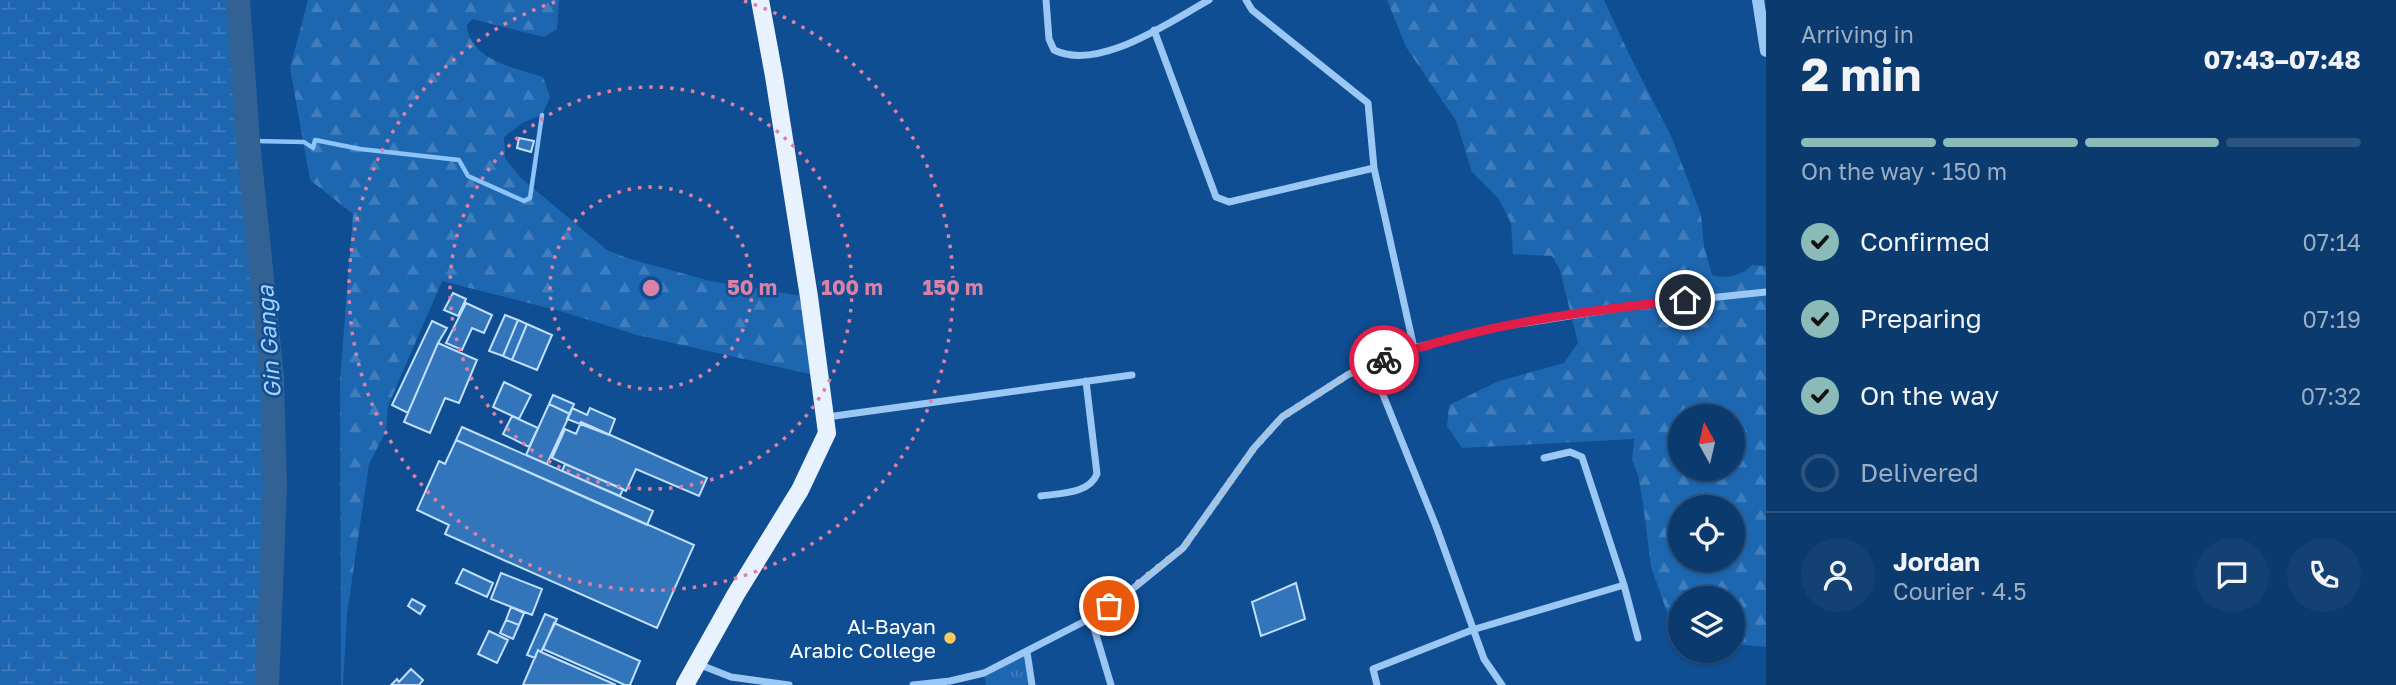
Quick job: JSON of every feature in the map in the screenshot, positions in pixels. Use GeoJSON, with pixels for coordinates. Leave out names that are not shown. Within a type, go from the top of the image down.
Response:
{"type":"FeatureCollection","features":[{"type":"Feature","properties":{"kind":"main road"},"geometry":{"type":"LineString","coordinates":[[685,685],[736,594],[800,490],[827,433],[827,417],[823,405],[775,76],[760,0]]}},
{"type":"Feature","properties":{"kind":"street"},"geometry":{"type":"LineString","coordinates":[[1045,0],[1049,39],[1054,50],[1065,56],[1103,54],[1122,47],[1209,0]]}},
{"type":"Feature","properties":{"kind":"street"},"geometry":{"type":"LineString","coordinates":[[1246,0],[1252,10],[1368,103],[1374,169],[1415,348]]}},
{"type":"Feature","properties":{"kind":"street"},"geometry":{"type":"LineString","coordinates":[[1758,0],[1766,51]]}},
{"type":"Feature","properties":{"kind":"street"},"geometry":{"type":"LineString","coordinates":[[1154,30],[1216,197],[1229,202],[1374,169]]}},
{"type":"Feature","properties":{"kind":"street"},"geometry":{"type":"LineString","coordinates":[[913,685],[950,681],[984,673],[1091,618],[1125,595],[1183,548],[1254,448],[1282,417],[1349,374],[1415,348],[1493,328],[1632,306],[1766,292]]}},
{"type":"Feature","properties":{"kind":"street"},"geometry":{"type":"LineString","coordinates":[[1371,365],[1436,526],[1472,630],[1484,659],[1502,685]]}},
{"type":"Feature","properties":{"kind":"street"},"geometry":{"type":"LineString","coordinates":[[827,417],[1132,375]]}},
{"type":"Feature","properties":{"kind":"street"},"geometry":{"type":"LineString","coordinates":[[1041,496],[1077,491],[1094,481],[1097,474],[1086,381]]}},
{"type":"Feature","properties":{"kind":"street"},"geometry":{"type":"LineString","coordinates":[[1544,458],[1570,452],[1582,457],[1624,585],[1638,638]]}},
{"type":"Feature","properties":{"kind":"street"},"geometry":{"type":"LineString","coordinates":[[1377,685],[1373,668],[1472,630],[1624,585]]}},
{"type":"Feature","properties":{"kind":"street"},"geometry":{"type":"LineString","coordinates":[[1091,618],[1111,685]]}},
{"type":"Feature","properties":{"kind":"street"},"geometry":{"type":"LineString","coordinates":[[1027,652],[1032,685]]}},
{"type":"Feature","properties":{"kind":"street"},"geometry":{"type":"LineString","coordinates":[[698,663],[731,677],[789,685]]}},
{"type":"Feature","properties":{"kind":"green space"},"geometry":{"type":"Polygon","coordinates":[[[0,0],[238,0],[248,141],[272,377],[275,487],[267,685],[0,685],[0,0]]]}},
{"type":"Feature","properties":{"kind":"green space"},"geometry":{"type":"Polygon","coordinates":[[[308,0],[559,0],[557,29],[544,37],[472,19],[467,25],[476,47],[496,61],[543,77],[550,97],[542,115],[522,123],[504,137],[505,158],[521,178],[607,250],[710,281],[809,297],[819,376],[637,335],[560,311],[442,281],[388,406],[386,431],[369,464],[347,614],[343,685],[340,380],[353,214],[310,180],[290,68],[308,0]]]}},
{"type":"Feature","properties":{"kind":"green space"},"geometry":{"type":"Polygon","coordinates":[[[1387,0],[1604,0],[1672,138],[1701,215],[1704,246],[1712,275],[1734,276],[1752,265],[1766,266],[1766,647],[1745,645],[1745,586],[1668,586],[1668,615],[1651,567],[1643,503],[1632,460],[1634,439],[1462,448],[1447,426],[1449,405],[1499,381],[1564,363],[1578,343],[1560,270],[1552,256],[1513,254],[1511,223],[1498,198],[1472,172],[1456,121],[1406,47],[1387,0]]]}},
{"type":"Feature","properties":{"kind":"green space"},"geometry":{"type":"Polygon","coordinates":[[[1027,652],[1032,685],[986,685],[984,673],[1027,652]]]}},
{"type":"Feature","properties":{"kind":"building"},"geometry":{"type":"Polygon","coordinates":[[[519,138],[534,141],[531,152],[517,148],[519,138]]]}},
{"type":"Feature","properties":{"kind":"building"},"geometry":{"type":"Polygon","coordinates":[[[453,293],[466,299],[458,316],[444,310],[453,293]]]}},
{"type":"Feature","properties":{"kind":"building"},"geometry":{"type":"Polygon","coordinates":[[[466,303],[492,315],[484,333],[472,328],[462,350],[446,343],[466,303]]]}},
{"type":"Feature","properties":{"kind":"building"},"geometry":{"type":"Polygon","coordinates":[[[505,315],[518,320],[503,356],[489,351],[505,315]]]}},
{"type":"Feature","properties":{"kind":"building"},"geometry":{"type":"Polygon","coordinates":[[[518,320],[527,324],[512,360],[503,356],[518,320]]]}},
{"type":"Feature","properties":{"kind":"building"},"geometry":{"type":"Polygon","coordinates":[[[432,321],[447,328],[408,413],[392,405],[432,321]]]}},
{"type":"Feature","properties":{"kind":"building"},"geometry":{"type":"Polygon","coordinates":[[[527,324],[552,335],[537,370],[512,360],[527,324]]]}},
{"type":"Feature","properties":{"kind":"building"},"geometry":{"type":"Polygon","coordinates":[[[438,343],[477,360],[459,403],[445,398],[430,433],[404,422],[438,343]]]}},
{"type":"Feature","properties":{"kind":"building"},"geometry":{"type":"Polygon","coordinates":[[[504,382],[531,395],[519,419],[493,407],[504,382]]]}},
{"type":"Feature","properties":{"kind":"building"},"geometry":{"type":"Polygon","coordinates":[[[553,395],[574,404],[570,414],[549,404],[553,395]]]}},
{"type":"Feature","properties":{"kind":"building"},"geometry":{"type":"Polygon","coordinates":[[[549,404],[570,414],[547,464],[526,455],[549,404]]]}},
{"type":"Feature","properties":{"kind":"building"},"geometry":{"type":"Polygon","coordinates":[[[572,408],[587,415],[590,408],[615,419],[609,435],[567,419],[572,408]]]}},
{"type":"Feature","properties":{"kind":"building"},"geometry":{"type":"Polygon","coordinates":[[[512,416],[538,428],[529,447],[503,434],[512,416]]]}},
{"type":"Feature","properties":{"kind":"building"},"geometry":{"type":"Polygon","coordinates":[[[581,422],[707,478],[699,496],[636,469],[626,491],[552,458],[565,429],[576,434],[581,422]]]}},
{"type":"Feature","properties":{"kind":"building"},"geometry":{"type":"Polygon","coordinates":[[[462,427],[653,511],[647,525],[456,440],[462,427]]]}},
{"type":"Feature","properties":{"kind":"building"},"geometry":{"type":"Polygon","coordinates":[[[456,440],[694,545],[657,628],[445,534],[449,525],[417,510],[439,461],[445,464],[456,440]]]}},
{"type":"Feature","properties":{"kind":"building"},"geometry":{"type":"Polygon","coordinates":[[[565,464],[623,489],[620,496],[562,471],[565,464]]]}},
{"type":"Feature","properties":{"kind":"building"},"geometry":{"type":"Polygon","coordinates":[[[463,569],[493,583],[487,597],[456,583],[463,569]]]}},
{"type":"Feature","properties":{"kind":"building"},"geometry":{"type":"Polygon","coordinates":[[[501,573],[542,589],[532,615],[491,599],[501,573]]]}},
{"type":"Feature","properties":{"kind":"building"},"geometry":{"type":"Polygon","coordinates":[[[1296,583],[1305,619],[1261,636],[1252,602],[1296,583]]]}},
{"type":"Feature","properties":{"kind":"building"},"geometry":{"type":"Polygon","coordinates":[[[412,599],[425,606],[420,614],[408,606],[412,599]]]}},
{"type":"Feature","properties":{"kind":"building"},"geometry":{"type":"Polygon","coordinates":[[[511,607],[524,613],[519,625],[506,620],[511,607]]]}},
{"type":"Feature","properties":{"kind":"building"},"geometry":{"type":"Polygon","coordinates":[[[545,614],[557,619],[541,652],[538,650],[535,658],[527,655],[545,614]]]}},
{"type":"Feature","properties":{"kind":"building"},"geometry":{"type":"Polygon","coordinates":[[[506,620],[519,625],[513,639],[500,633],[506,620]]]}},
{"type":"Feature","properties":{"kind":"building"},"geometry":{"type":"Polygon","coordinates":[[[554,623],[640,661],[630,685],[543,649],[554,623]]]}},
{"type":"Feature","properties":{"kind":"building"},"geometry":{"type":"Polygon","coordinates":[[[489,631],[508,640],[497,663],[478,654],[489,631]]]}},
{"type":"Feature","properties":{"kind":"building"},"geometry":{"type":"Polygon","coordinates":[[[538,650],[541,652],[616,685],[523,685],[538,650]]]}},
{"type":"Feature","properties":{"kind":"building"},"geometry":{"type":"Polygon","coordinates":[[[411,669],[423,680],[419,685],[391,685],[397,679],[399,682],[411,669]]]}},
{"type":"Feature","properties":{"kind":"waterway","name":"Gin Ganga"},"geometry":{"type":"LineString","coordinates":[[238,0],[248,141],[272,377],[275,487],[267,685]]}},
{"type":"Feature","properties":{"kind":"waterway"},"geometry":{"type":"LineString","coordinates":[[248,141],[304,142],[313,148],[315,140],[360,149],[459,160],[468,176],[524,201],[530,198],[542,115]]}},
{"type":"Feature","properties":{"kind":"way so far"},"geometry":{"type":"LineString","coordinates":[[1109,606],[1183,548],[1254,448],[1282,417],[1349,374],[1384,360]]}},
{"type":"Feature","properties":{"kind":"place","name":"Al-Bayan Arabic College"},"geometry":{"type":"Point","coordinates":[950,638]}},
{"type":"Feature","properties":{"kind":"route"},"geometry":{"type":"LineString","coordinates":[[1384,360],[1415,348],[1493,328],[1685,300]]}}]}
